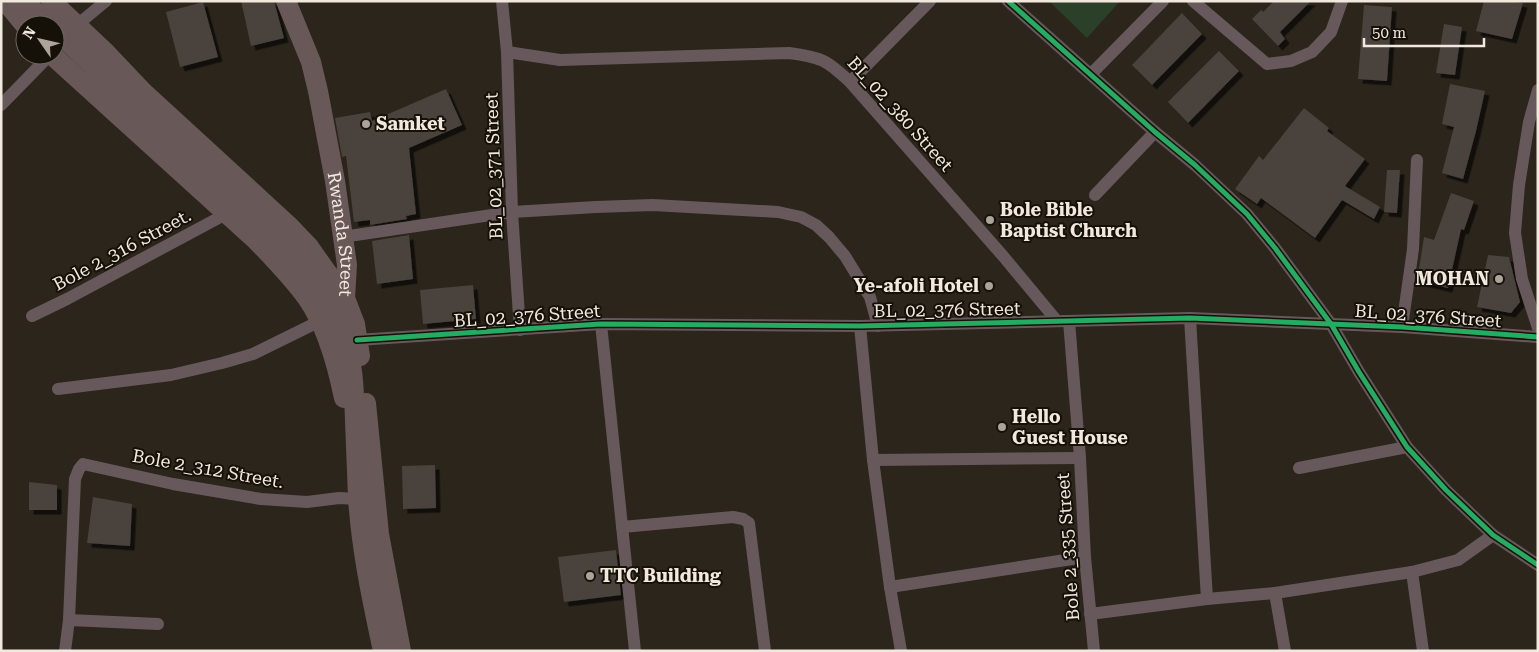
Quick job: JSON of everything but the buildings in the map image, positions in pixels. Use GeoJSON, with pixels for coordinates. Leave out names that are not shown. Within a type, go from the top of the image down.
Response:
{"type":"FeatureCollection","features":[{"type":"Feature","properties":{"kind":"main road"},"geometry":{"type":"LineString","coordinates":[[5,1],[17,15]]}},
{"type":"Feature","properties":{"kind":"main road"},"geometry":{"type":"LineString","coordinates":[[24,1],[39,15]]}},
{"type":"Feature","properties":{"kind":"main road"},"geometry":{"type":"LineString","coordinates":[[51,1],[142,90],[288,225],[309,247],[345,298]]}},
{"type":"Feature","properties":{"kind":"main road","name":"Rwanda Street"},"geometry":{"type":"LineString","coordinates":[[286,1],[308,53],[335,181],[347,265],[345,298],[354,324],[365,389],[379,534],[401,651]]}},
{"type":"Feature","properties":{"kind":"main road"},"geometry":{"type":"LineString","coordinates":[[65,40],[282,243],[299,262],[326,301],[344,339],[352,371],[358,499],[367,572],[383,651]]}},
{"type":"Feature","properties":{"kind":"main road"},"geometry":{"type":"LineString","coordinates":[[62,65],[256,240],[286,270],[308,299],[320,321],[331,350],[346,406],[355,420]]}},
{"type":"Feature","properties":{"kind":"street"},"geometry":{"type":"LineString","coordinates":[[65,37],[72,29],[106,1]]}},
{"type":"Feature","properties":{"kind":"street","name":"BL_02_371 Street"},"geometry":{"type":"LineString","coordinates":[[502,1],[507,52],[512,212],[520,330]]}},
{"type":"Feature","properties":{"kind":"street"},"geometry":{"type":"LineString","coordinates":[[850,82],[930,1]]}},
{"type":"Feature","properties":{"kind":"street"},"geometry":{"type":"LineString","coordinates":[[1008,1],[1155,132],[1195,165],[1247,214],[1275,248],[1331,324],[1407,447],[1446,490],[1493,535],[1538,565]]}},
{"type":"Feature","properties":{"kind":"street"},"geometry":{"type":"LineString","coordinates":[[1091,74],[1163,1]]}},
{"type":"Feature","properties":{"kind":"street"},"geometry":{"type":"LineString","coordinates":[[1193,1],[1267,64],[1291,61],[1312,52],[1331,32],[1342,1]]}},
{"type":"Feature","properties":{"kind":"street","name":"BL_02_380 Street"},"geometry":{"type":"LineString","coordinates":[[507,52],[560,60],[789,53],[814,56],[832,65],[850,82],[1003,256],[1063,321]]}},
{"type":"Feature","properties":{"kind":"street"},"geometry":{"type":"LineString","coordinates":[[1,105],[41,65]]}},
{"type":"Feature","properties":{"kind":"street"},"geometry":{"type":"LineString","coordinates":[[1538,90],[1534,122],[1519,185],[1515,233],[1522,279],[1538,328]]}},
{"type":"Feature","properties":{"kind":"street"},"geometry":{"type":"LineString","coordinates":[[1094,195],[1155,132]]}},
{"type":"Feature","properties":{"kind":"street"},"geometry":{"type":"LineString","coordinates":[[1402,327],[1412,249],[1417,160]]}},
{"type":"Feature","properties":{"kind":"street"},"geometry":{"type":"LineString","coordinates":[[342,237],[512,212],[653,205],[778,212],[801,217],[816,225],[830,237],[845,256],[870,297],[878,326]]}},
{"type":"Feature","properties":{"kind":"street","name":"Bole 2_316 Street."},"geometry":{"type":"LineString","coordinates":[[32,316],[226,214]]}},
{"type":"Feature","properties":{"kind":"street"},"geometry":{"type":"LineString","coordinates":[[1190,318],[1207,599]]}},
{"type":"Feature","properties":{"kind":"street","name":"BL_02_376 Street"},"geometry":{"type":"LineString","coordinates":[[357,340],[601,324],[878,326],[1190,318],[1402,327],[1538,337]]}},
{"type":"Feature","properties":{"kind":"street"},"geometry":{"type":"LineString","coordinates":[[58,389],[171,375],[222,363],[253,354],[320,321]]}},
{"type":"Feature","properties":{"kind":"street","name":"Bole 2_335 Street"},"geometry":{"type":"LineString","coordinates":[[1063,321],[1080,458],[1085,557],[1094,651]]}},
{"type":"Feature","properties":{"kind":"street"},"geometry":{"type":"LineString","coordinates":[[601,324],[635,651]]}},
{"type":"Feature","properties":{"kind":"street"},"geometry":{"type":"LineString","coordinates":[[860,326],[873,460],[890,587],[901,651]]}},
{"type":"Feature","properties":{"kind":"street"},"geometry":{"type":"LineString","coordinates":[[1299,468],[1407,447]]}},
{"type":"Feature","properties":{"kind":"street"},"geometry":{"type":"LineString","coordinates":[[873,460],[1080,458]]}},
{"type":"Feature","properties":{"kind":"street","name":"Bole 2_312 Street."},"geometry":{"type":"LineString","coordinates":[[69,620],[75,479],[78,469],[83,464],[173,484],[253,498],[307,502],[339,498],[358,499]]}},
{"type":"Feature","properties":{"kind":"street"},"geometry":{"type":"LineString","coordinates":[[622,527],[733,518],[744,519],[750,523],[764,651]]}},
{"type":"Feature","properties":{"kind":"street"},"geometry":{"type":"LineString","coordinates":[[1090,614],[1207,599],[1275,594],[1412,572],[1458,560],[1493,535]]}},
{"type":"Feature","properties":{"kind":"street"},"geometry":{"type":"LineString","coordinates":[[890,587],[1085,557]]}},
{"type":"Feature","properties":{"kind":"street"},"geometry":{"type":"LineString","coordinates":[[1412,572],[1423,651]]}},
{"type":"Feature","properties":{"kind":"street"},"geometry":{"type":"LineString","coordinates":[[1275,594],[1285,651]]}},
{"type":"Feature","properties":{"kind":"street"},"geometry":{"type":"LineString","coordinates":[[65,651],[69,620],[158,624]]}},
{"type":"Feature","properties":{"kind":"green space"},"geometry":{"type":"Polygon","coordinates":[[[1049,1],[1120,1],[1087,38],[1049,1]]]}},
{"type":"Feature","properties":{"kind":"cycle path"},"geometry":{"type":"LineString","coordinates":[[1008,1],[1155,132],[1195,165],[1247,214],[1275,248],[1331,324],[1407,447],[1446,490],[1493,535],[1538,565]]}},
{"type":"Feature","properties":{"kind":"cycle path"},"geometry":{"type":"LineString","coordinates":[[357,340],[601,324],[860,326],[1190,318],[1402,327],[1538,337]]}},
{"type":"Feature","properties":{"kind":"place","name":"Samket"},"geometry":{"type":"Point","coordinates":[366,124]}},
{"type":"Feature","properties":{"kind":"place","name":"Bole Bible Baptist Church"},"geometry":{"type":"Point","coordinates":[990,220]}},
{"type":"Feature","properties":{"kind":"place","name":"MOHAN"},"geometry":{"type":"Point","coordinates":[1499,279]}},
{"type":"Feature","properties":{"kind":"place","name":"Ye-afoli Hotel"},"geometry":{"type":"Point","coordinates":[989,286]}},
{"type":"Feature","properties":{"kind":"place","name":"Hello Guest House"},"geometry":{"type":"Point","coordinates":[1002,427]}},
{"type":"Feature","properties":{"kind":"place","name":"TTC Building"},"geometry":{"type":"Point","coordinates":[590,576]}}]}
